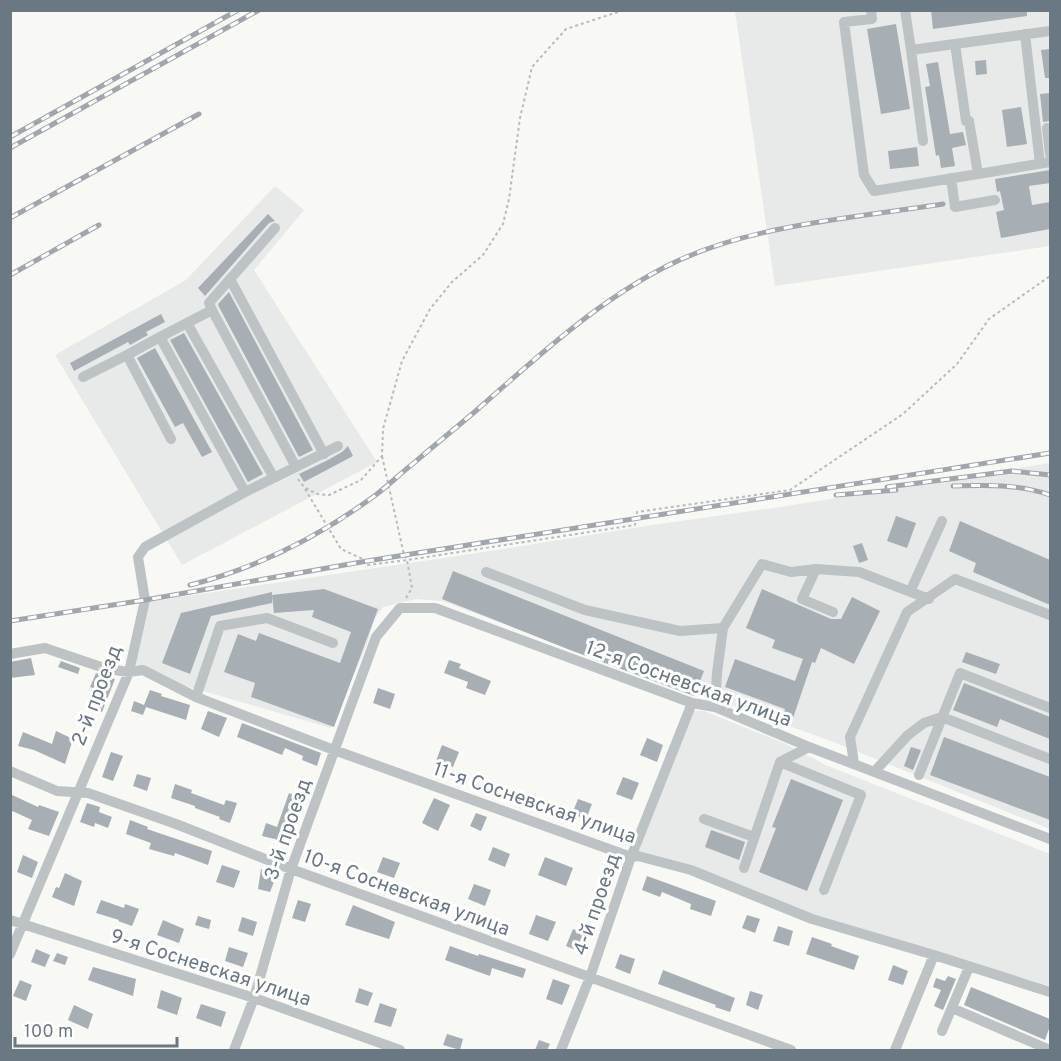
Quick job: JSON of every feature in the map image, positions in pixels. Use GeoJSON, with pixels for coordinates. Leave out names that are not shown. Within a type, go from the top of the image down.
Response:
{"type":"FeatureCollection","features":[{"type":"Feature","properties":{"kind":"street"},"geometry":{"type":"LineString","coordinates":[[871,10],[872,19],[844,22],[864,175],[874,191],[1045,163],[1025,34]]}},
{"type":"Feature","properties":{"kind":"street"},"geometry":{"type":"LineString","coordinates":[[904,10],[923,141]]}},
{"type":"Feature","properties":{"kind":"street"},"geometry":{"type":"LineString","coordinates":[[910,50],[1050,31]]}},
{"type":"Feature","properties":{"kind":"street"},"geometry":{"type":"LineString","coordinates":[[955,44],[966,121],[969,121],[978,174]]}},
{"type":"Feature","properties":{"kind":"street"},"geometry":{"type":"LineString","coordinates":[[1047,128],[1050,154]]}},
{"type":"Feature","properties":{"kind":"street"},"geometry":{"type":"LineString","coordinates":[[951,178],[955,207],[995,200]]}},
{"type":"Feature","properties":{"kind":"street"},"geometry":{"type":"LineString","coordinates":[[275,228],[209,303],[296,467]]}},
{"type":"Feature","properties":{"kind":"street"},"geometry":{"type":"LineString","coordinates":[[230,279],[324,454]]}},
{"type":"Feature","properties":{"kind":"street"},"geometry":{"type":"LineString","coordinates":[[83,377],[212,309]]}},
{"type":"Feature","properties":{"kind":"street"},"geometry":{"type":"LineString","coordinates":[[187,323],[274,477]]}},
{"type":"Feature","properties":{"kind":"street"},"geometry":{"type":"LineString","coordinates":[[160,337],[245,492]]}},
{"type":"Feature","properties":{"kind":"street"},"geometry":{"type":"LineString","coordinates":[[127,355],[171,439]]}},
{"type":"Feature","properties":{"kind":"street","name":"2-й проезд"},"geometry":{"type":"LineString","coordinates":[[10,954],[129,670],[146,600],[138,557],[145,547],[245,492],[338,446]]}},
{"type":"Feature","properties":{"kind":"street"},"geometry":{"type":"LineString","coordinates":[[910,592],[942,521]]}},
{"type":"Feature","properties":{"kind":"street"},"geometry":{"type":"LineString","coordinates":[[715,707],[723,628],[762,564],[791,572],[816,569],[859,572],[929,599]]}},
{"type":"Feature","properties":{"kind":"street"},"geometry":{"type":"LineString","coordinates":[[816,569],[802,599],[833,612]]}},
{"type":"Feature","properties":{"kind":"street"},"geometry":{"type":"LineString","coordinates":[[486,572],[585,610],[680,631],[723,628]]}},
{"type":"Feature","properties":{"kind":"street"},"geometry":{"type":"LineString","coordinates":[[854,763],[850,737],[907,612],[956,579],[1050,615]]}},
{"type":"Feature","properties":{"kind":"street","name":"3-й проезд"},"geometry":{"type":"LineString","coordinates":[[234,1050],[254,998],[291,869],[376,637],[400,608]]}},
{"type":"Feature","properties":{"kind":"street","name":"12-я Сосневская улица"},"geometry":{"type":"LineString","coordinates":[[400,608],[435,608],[692,703],[715,707],[809,747],[1050,839]]}},
{"type":"Feature","properties":{"kind":"street"},"geometry":{"type":"LineString","coordinates":[[196,697],[220,626],[267,618],[333,643]]}},
{"type":"Feature","properties":{"kind":"street","name":"11-я Сосневская улица"},"geometry":{"type":"LineString","coordinates":[[10,654],[45,648],[107,669],[143,670],[196,697],[334,750],[631,857],[638,856],[692,870],[812,919],[1050,992]]}},
{"type":"Feature","properties":{"kind":"street"},"geometry":{"type":"LineString","coordinates":[[919,775],[960,673],[1050,708]]}},
{"type":"Feature","properties":{"kind":"street","name":"4-й проезд"},"geometry":{"type":"LineString","coordinates":[[561,1050],[590,978],[631,857],[692,703]]}},
{"type":"Feature","properties":{"kind":"street"},"geometry":{"type":"LineString","coordinates":[[875,771],[908,735],[924,723],[942,717],[1050,759]]}},
{"type":"Feature","properties":{"kind":"street"},"geometry":{"type":"LineString","coordinates":[[744,868],[780,762],[809,747]]}},
{"type":"Feature","properties":{"kind":"street"},"geometry":{"type":"LineString","coordinates":[[780,762],[861,795],[824,890]]}},
{"type":"Feature","properties":{"kind":"street","name":"10-я Сосневская улица"},"geometry":{"type":"LineString","coordinates":[[10,771],[57,791],[88,793],[154,816],[291,869],[791,1050]]}},
{"type":"Feature","properties":{"kind":"street"},"geometry":{"type":"LineString","coordinates":[[704,819],[754,837]]}},
{"type":"Feature","properties":{"kind":"street","name":"9-я Сосневская улица"},"geometry":{"type":"LineString","coordinates":[[10,920],[254,998],[400,1050]]}},
{"type":"Feature","properties":{"kind":"street"},"geometry":{"type":"LineString","coordinates":[[895,1050],[934,955]]}},
{"type":"Feature","properties":{"kind":"street"},"geometry":{"type":"LineString","coordinates":[[942,1031],[969,967]]}},
{"type":"Feature","properties":{"kind":"street"},"geometry":{"type":"LineString","coordinates":[[952,1008],[1050,1050]]}},
{"type":"Feature","properties":{"kind":"path"},"geometry":{"type":"LineString","coordinates":[[400,608],[412,588],[382,456],[383,429],[402,361],[430,309],[452,282],[483,255],[503,224],[509,199],[520,118],[532,67],[567,29],[624,10]]}},
{"type":"Feature","properties":{"kind":"path"},"geometry":{"type":"LineString","coordinates":[[296,467],[298,481],[341,549],[367,561],[368,565],[635,525],[637,512],[790,490],[903,414],[957,364],[989,320],[1050,276]]}},
{"type":"Feature","properties":{"kind":"path"},"geometry":{"type":"LineString","coordinates":[[303,487],[317,494],[329,495],[361,480],[382,456]]}},
{"type":"Feature","properties":{"kind":"shaded area"},"geometry":{"type":"Polygon","coordinates":[[[735,11],[1050,11],[1050,246],[775,286],[735,11]]]}},
{"type":"Feature","properties":{"kind":"shaded area"},"geometry":{"type":"Polygon","coordinates":[[[275,186],[304,210],[254,270],[377,462],[182,565],[55,355],[186,280],[275,186]]]}},
{"type":"Feature","properties":{"kind":"shaded area"},"geometry":{"type":"Polygon","coordinates":[[[1050,463],[1050,829],[831,741],[710,697],[690,693],[442,601],[416,599],[383,607],[375,618],[367,644],[331,728],[137,672],[136,658],[147,602],[781,507],[1050,463]]]}},
{"type":"Feature","properties":{"kind":"shaded area"},"geometry":{"type":"Polygon","coordinates":[[[689,711],[704,711],[786,744],[828,766],[1050,854],[1050,986],[813,917],[635,853],[689,711]]]}},
{"type":"Feature","properties":{"kind":"building"},"geometry":{"type":"Polygon","coordinates":[[[931,10],[1027,10],[1027,16],[933,29],[931,10]]]}},
{"type":"Feature","properties":{"kind":"building"},"geometry":{"type":"Polygon","coordinates":[[[896,24],[910,109],[881,114],[867,29],[896,24]]]}},
{"type":"Feature","properties":{"kind":"building"},"geometry":{"type":"Polygon","coordinates":[[[1050,49],[1050,78],[1045,78],[1041,50],[1050,49]]]}},
{"type":"Feature","properties":{"kind":"building"},"geometry":{"type":"Polygon","coordinates":[[[986,60],[987,74],[976,75],[975,61],[986,60]]]}},
{"type":"Feature","properties":{"kind":"building"},"geometry":{"type":"Polygon","coordinates":[[[938,62],[950,134],[963,132],[966,145],[952,148],[955,166],[941,168],[939,155],[936,156],[925,87],[930,86],[926,64],[938,62]]]}},
{"type":"Feature","properties":{"kind":"building"},"geometry":{"type":"Polygon","coordinates":[[[1050,93],[1050,121],[1043,122],[1040,94],[1050,93]]]}},
{"type":"Feature","properties":{"kind":"building"},"geometry":{"type":"Polygon","coordinates":[[[1021,107],[1027,144],[1007,147],[1002,110],[1021,107]]]}},
{"type":"Feature","properties":{"kind":"building"},"geometry":{"type":"Polygon","coordinates":[[[917,147],[919,166],[890,169],[888,151],[917,147]]]}},
{"type":"Feature","properties":{"kind":"building"},"geometry":{"type":"Polygon","coordinates":[[[1050,170],[1050,183],[1029,186],[1032,205],[1050,202],[1050,229],[1001,238],[996,212],[1004,210],[995,179],[1050,170]]]}},
{"type":"Feature","properties":{"kind":"building"},"geometry":{"type":"Polygon","coordinates":[[[268,214],[275,221],[269,223],[205,296],[198,288],[268,214]]]}},
{"type":"Feature","properties":{"kind":"building"},"geometry":{"type":"Polygon","coordinates":[[[229,292],[313,450],[299,457],[219,307],[218,304],[229,292]]]}},
{"type":"Feature","properties":{"kind":"building"},"geometry":{"type":"Polygon","coordinates":[[[161,314],[165,322],[146,332],[148,335],[130,345],[128,342],[74,371],[70,363],[161,314]]]}},
{"type":"Feature","properties":{"kind":"building"},"geometry":{"type":"Polygon","coordinates":[[[184,333],[263,474],[248,482],[170,340],[184,333]]]}},
{"type":"Feature","properties":{"kind":"building"},"geometry":{"type":"Polygon","coordinates":[[[155,348],[212,452],[202,457],[183,423],[175,427],[137,358],[155,348]]]}},
{"type":"Feature","properties":{"kind":"building"},"geometry":{"type":"Polygon","coordinates":[[[348,446],[353,456],[304,482],[299,474],[342,452],[348,446]]]}},
{"type":"Feature","properties":{"kind":"building"},"geometry":{"type":"Polygon","coordinates":[[[896,516],[916,523],[907,548],[887,541],[896,516]]]}},
{"type":"Feature","properties":{"kind":"building"},"geometry":{"type":"Polygon","coordinates":[[[960,521],[1050,560],[1050,605],[973,572],[976,563],[949,551],[960,521]]]}},
{"type":"Feature","properties":{"kind":"building"},"geometry":{"type":"Polygon","coordinates":[[[862,543],[868,560],[859,563],[853,546],[862,543]]]}},
{"type":"Feature","properties":{"kind":"building"},"geometry":{"type":"Polygon","coordinates":[[[453,571],[704,671],[694,696],[442,599],[453,571]]]}},
{"type":"Feature","properties":{"kind":"building"},"geometry":{"type":"Polygon","coordinates":[[[324,589],[378,609],[334,727],[251,697],[255,683],[224,672],[238,634],[256,641],[259,633],[340,663],[351,632],[312,617],[314,610],[274,613],[272,595],[324,589]]]}},
{"type":"Feature","properties":{"kind":"building"},"geometry":{"type":"Polygon","coordinates":[[[762,589],[831,619],[841,619],[852,597],[880,611],[854,664],[821,648],[815,663],[812,662],[792,721],[783,717],[785,709],[725,687],[735,659],[795,681],[803,659],[772,648],[775,640],[746,628],[762,589]]]}},
{"type":"Feature","properties":{"kind":"building"},"geometry":{"type":"Polygon","coordinates":[[[272,592],[272,603],[211,616],[190,674],[162,663],[181,613],[272,592]]]}},
{"type":"Feature","properties":{"kind":"building"},"geometry":{"type":"Polygon","coordinates":[[[966,652],[1000,664],[996,674],[962,662],[966,652]]]}},
{"type":"Feature","properties":{"kind":"building"},"geometry":{"type":"Polygon","coordinates":[[[31,658],[35,675],[10,678],[10,662],[31,658]]]}},
{"type":"Feature","properties":{"kind":"building"},"geometry":{"type":"Polygon","coordinates":[[[449,660],[461,664],[459,668],[491,681],[485,695],[466,688],[468,682],[444,673],[449,660]]]}},
{"type":"Feature","properties":{"kind":"building"},"geometry":{"type":"Polygon","coordinates":[[[61,661],[80,668],[78,674],[58,667],[61,661]]]}},
{"type":"Feature","properties":{"kind":"building"},"geometry":{"type":"Polygon","coordinates":[[[96,673],[115,679],[102,712],[87,706],[95,689],[90,687],[96,673]]]}},
{"type":"Feature","properties":{"kind":"building"},"geometry":{"type":"Polygon","coordinates":[[[964,683],[1050,717],[1050,739],[1000,719],[997,727],[953,710],[964,683]]]}},
{"type":"Feature","properties":{"kind":"building"},"geometry":{"type":"Polygon","coordinates":[[[378,688],[395,694],[390,709],[373,703],[378,688]]]}},
{"type":"Feature","properties":{"kind":"building"},"geometry":{"type":"Polygon","coordinates":[[[150,690],[190,705],[186,720],[146,707],[143,715],[131,711],[134,701],[144,705],[150,690]]]}},
{"type":"Feature","properties":{"kind":"building"},"geometry":{"type":"Polygon","coordinates":[[[208,711],[227,718],[219,737],[201,729],[208,711]]]}},
{"type":"Feature","properties":{"kind":"building"},"geometry":{"type":"Polygon","coordinates":[[[242,723],[321,753],[317,766],[302,760],[303,756],[285,748],[282,755],[237,737],[242,723]]]}},
{"type":"Feature","properties":{"kind":"building"},"geometry":{"type":"Polygon","coordinates":[[[56,731],[73,739],[65,764],[34,750],[18,746],[23,732],[52,744],[56,731]]]}},
{"type":"Feature","properties":{"kind":"building"},"geometry":{"type":"Polygon","coordinates":[[[944,737],[1050,777],[1050,820],[930,775],[944,737]]]}},
{"type":"Feature","properties":{"kind":"building"},"geometry":{"type":"Polygon","coordinates":[[[647,738],[663,745],[657,762],[640,755],[647,738]]]}},
{"type":"Feature","properties":{"kind":"building"},"geometry":{"type":"Polygon","coordinates":[[[442,745],[459,752],[453,767],[436,761],[442,745]]]}},
{"type":"Feature","properties":{"kind":"building"},"geometry":{"type":"Polygon","coordinates":[[[911,747],[921,750],[913,770],[904,766],[911,747]]]}},
{"type":"Feature","properties":{"kind":"building"},"geometry":{"type":"Polygon","coordinates":[[[111,752],[123,756],[113,781],[102,777],[111,752]]]}},
{"type":"Feature","properties":{"kind":"building"},"geometry":{"type":"Polygon","coordinates":[[[137,774],[151,778],[147,791],[133,786],[137,774]]]}},
{"type":"Feature","properties":{"kind":"building"},"geometry":{"type":"Polygon","coordinates":[[[623,777],[639,783],[632,800],[616,794],[623,777]]]}},
{"type":"Feature","properties":{"kind":"building"},"geometry":{"type":"Polygon","coordinates":[[[791,779],[843,800],[807,891],[759,872],[776,828],[772,827],[791,779]]]}},
{"type":"Feature","properties":{"kind":"building"},"geometry":{"type":"Polygon","coordinates":[[[175,784],[192,790],[191,793],[224,805],[226,800],[237,803],[230,823],[195,806],[171,798],[175,784]]]}},
{"type":"Feature","properties":{"kind":"building"},"geometry":{"type":"Polygon","coordinates":[[[289,793],[305,799],[296,824],[293,823],[287,842],[262,836],[266,823],[277,827],[289,793]]]}},
{"type":"Feature","properties":{"kind":"building"},"geometry":{"type":"Polygon","coordinates":[[[10,794],[38,807],[39,805],[59,812],[49,836],[28,829],[32,820],[10,810],[10,794]]]}},
{"type":"Feature","properties":{"kind":"building"},"geometry":{"type":"Polygon","coordinates":[[[434,798],[450,805],[438,831],[422,823],[434,798]]]}},
{"type":"Feature","properties":{"kind":"building"},"geometry":{"type":"Polygon","coordinates":[[[578,799],[592,804],[586,819],[572,814],[578,799]]]}},
{"type":"Feature","properties":{"kind":"building"},"geometry":{"type":"Polygon","coordinates":[[[87,803],[100,807],[99,812],[112,817],[108,828],[95,823],[94,827],[80,822],[87,803]]]}},
{"type":"Feature","properties":{"kind":"building"},"geometry":{"type":"Polygon","coordinates":[[[476,813],[487,817],[481,831],[470,826],[476,813]]]}},
{"type":"Feature","properties":{"kind":"building"},"geometry":{"type":"Polygon","coordinates":[[[130,820],[148,827],[147,829],[212,851],[208,865],[175,853],[174,856],[149,849],[151,843],[126,834],[130,820]]]}},
{"type":"Feature","properties":{"kind":"building"},"geometry":{"type":"Polygon","coordinates":[[[711,830],[745,842],[739,860],[705,847],[711,830]]]}},
{"type":"Feature","properties":{"kind":"building"},"geometry":{"type":"Polygon","coordinates":[[[493,847],[510,854],[505,867],[488,860],[493,847]]]}},
{"type":"Feature","properties":{"kind":"building"},"geometry":{"type":"Polygon","coordinates":[[[23,855],[38,862],[32,878],[17,872],[23,855]]]}},
{"type":"Feature","properties":{"kind":"building"},"geometry":{"type":"Polygon","coordinates":[[[383,857],[400,863],[394,878],[377,872],[383,857]]]}},
{"type":"Feature","properties":{"kind":"building"},"geometry":{"type":"Polygon","coordinates":[[[545,857],[573,868],[566,886],[538,875],[545,857]]]}},
{"type":"Feature","properties":{"kind":"building"},"geometry":{"type":"Polygon","coordinates":[[[222,865],[240,871],[234,888],[216,882],[222,865]]]}},
{"type":"Feature","properties":{"kind":"building"},"geometry":{"type":"Polygon","coordinates":[[[261,869],[277,874],[270,892],[258,889],[261,869]]]}},
{"type":"Feature","properties":{"kind":"building"},"geometry":{"type":"Polygon","coordinates":[[[65,873],[82,881],[74,906],[52,897],[56,887],[59,888],[65,873]]]}},
{"type":"Feature","properties":{"kind":"building"},"geometry":{"type":"Polygon","coordinates":[[[647,876],[716,901],[711,916],[690,909],[691,904],[662,892],[660,897],[642,890],[647,876]]]}},
{"type":"Feature","properties":{"kind":"building"},"geometry":{"type":"Polygon","coordinates":[[[474,884],[491,890],[485,906],[468,899],[474,884]]]}},
{"type":"Feature","properties":{"kind":"building"},"geometry":{"type":"Polygon","coordinates":[[[101,900],[124,908],[125,904],[139,909],[132,926],[96,913],[101,900]]]}},
{"type":"Feature","properties":{"kind":"building"},"geometry":{"type":"Polygon","coordinates":[[[298,900],[311,904],[305,922],[292,918],[298,900]]]}},
{"type":"Feature","properties":{"kind":"building"},"geometry":{"type":"Polygon","coordinates":[[[353,905],[395,922],[389,939],[345,925],[353,905]]]}},
{"type":"Feature","properties":{"kind":"building"},"geometry":{"type":"Polygon","coordinates":[[[536,915],[556,922],[548,941],[529,934],[536,915]]]}},
{"type":"Feature","properties":{"kind":"building"},"geometry":{"type":"Polygon","coordinates":[[[747,915],[760,919],[755,933],[742,928],[747,915]]]}},
{"type":"Feature","properties":{"kind":"building"},"geometry":{"type":"Polygon","coordinates":[[[198,916],[211,920],[209,929],[195,925],[198,916]]]}},
{"type":"Feature","properties":{"kind":"building"},"geometry":{"type":"Polygon","coordinates":[[[242,917],[257,922],[253,936],[238,931],[242,917]]]}},
{"type":"Feature","properties":{"kind":"building"},"geometry":{"type":"Polygon","coordinates":[[[163,920],[184,929],[179,943],[157,935],[163,920]]]}},
{"type":"Feature","properties":{"kind":"building"},"geometry":{"type":"Polygon","coordinates":[[[778,926],[793,931],[789,946],[773,941],[778,926]]]}},
{"type":"Feature","properties":{"kind":"building"},"geometry":{"type":"Polygon","coordinates":[[[573,929],[590,935],[583,953],[566,946],[573,929]]]}},
{"type":"Feature","properties":{"kind":"building"},"geometry":{"type":"Polygon","coordinates":[[[812,937],[859,956],[854,970],[806,954],[812,937]]]}},
{"type":"Feature","properties":{"kind":"building"},"geometry":{"type":"Polygon","coordinates":[[[450,946],[526,969],[523,978],[492,968],[490,976],[445,960],[450,946]]]}},
{"type":"Feature","properties":{"kind":"building"},"geometry":{"type":"Polygon","coordinates":[[[229,947],[248,953],[243,967],[225,961],[229,947]]]}},
{"type":"Feature","properties":{"kind":"building"},"geometry":{"type":"Polygon","coordinates":[[[36,949],[50,955],[45,967],[31,962],[36,949]]]}},
{"type":"Feature","properties":{"kind":"building"},"geometry":{"type":"Polygon","coordinates":[[[57,953],[68,957],[65,965],[53,961],[57,953]]]}},
{"type":"Feature","properties":{"kind":"building"},"geometry":{"type":"Polygon","coordinates":[[[620,954],[635,959],[630,974],[615,968],[620,954]]]}},
{"type":"Feature","properties":{"kind":"building"},"geometry":{"type":"Polygon","coordinates":[[[893,965],[908,971],[903,985],[888,980],[893,965]]]}},
{"type":"Feature","properties":{"kind":"building"},"geometry":{"type":"Polygon","coordinates":[[[93,967],[136,979],[133,996],[88,980],[93,967]]]}},
{"type":"Feature","properties":{"kind":"building"},"geometry":{"type":"Polygon","coordinates":[[[663,970],[735,998],[730,1012],[658,984],[663,970]]]}},
{"type":"Feature","properties":{"kind":"building"},"geometry":{"type":"Polygon","coordinates":[[[948,976],[956,979],[943,1010],[934,1006],[941,990],[933,987],[936,978],[945,981],[948,976]]]}},
{"type":"Feature","properties":{"kind":"building"},"geometry":{"type":"Polygon","coordinates":[[[553,979],[570,985],[562,1005],[546,999],[553,979]]]}},
{"type":"Feature","properties":{"kind":"building"},"geometry":{"type":"Polygon","coordinates":[[[20,980],[32,985],[26,1001],[13,996],[20,980]]]}},
{"type":"Feature","properties":{"kind":"building"},"geometry":{"type":"Polygon","coordinates":[[[971,987],[1050,1019],[1045,1040],[964,1005],[971,987]]]}},
{"type":"Feature","properties":{"kind":"building"},"geometry":{"type":"Polygon","coordinates":[[[359,988],[373,993],[368,1006],[355,1002],[359,988]]]}},
{"type":"Feature","properties":{"kind":"building"},"geometry":{"type":"Polygon","coordinates":[[[161,990],[182,998],[177,1015],[157,1008],[161,990]]]}},
{"type":"Feature","properties":{"kind":"building"},"geometry":{"type":"Polygon","coordinates":[[[750,991],[763,995],[758,1010],[746,1005],[750,991]]]}},
{"type":"Feature","properties":{"kind":"building"},"geometry":{"type":"Polygon","coordinates":[[[380,1003],[397,1009],[391,1027],[374,1022],[380,1003]]]}},
{"type":"Feature","properties":{"kind":"building"},"geometry":{"type":"Polygon","coordinates":[[[201,1004],[226,1012],[221,1027],[196,1018],[201,1004]]]}},
{"type":"Feature","properties":{"kind":"building"},"geometry":{"type":"Polygon","coordinates":[[[74,1005],[93,1014],[88,1029],[68,1020],[74,1005]]]}},
{"type":"Feature","properties":{"kind":"building"},"geometry":{"type":"Polygon","coordinates":[[[447,1034],[463,1039],[460,1050],[443,1045],[447,1034]]]}},
{"type":"Feature","properties":{"kind":"building"},"geometry":{"type":"Polygon","coordinates":[[[539,1040],[550,1044],[547,1050],[535,1050],[539,1040]]]}},
{"type":"Feature","properties":{"kind":"railway"},"geometry":{"type":"LineString","coordinates":[[10,137],[238,10]]}},
{"type":"Feature","properties":{"kind":"railway"},"geometry":{"type":"LineString","coordinates":[[10,148],[259,10]]}},
{"type":"Feature","properties":{"kind":"railway"},"geometry":{"type":"LineString","coordinates":[[10,218],[199,114]]}},
{"type":"Feature","properties":{"kind":"railway"},"geometry":{"type":"LineString","coordinates":[[190,585],[264,560],[356,509],[387,486],[567,332],[614,297],[665,267],[730,241],[765,232],[943,204]]}},
{"type":"Feature","properties":{"kind":"railway"},"geometry":{"type":"LineString","coordinates":[[10,275],[99,225]]}},
{"type":"Feature","properties":{"kind":"railway"},"geometry":{"type":"LineString","coordinates":[[10,621],[367,561],[1050,453]]}},
{"type":"Feature","properties":{"kind":"railway"},"geometry":{"type":"LineString","coordinates":[[887,487],[1012,471],[1050,475]]}},
{"type":"Feature","properties":{"kind":"railway"},"geometry":{"type":"LineString","coordinates":[[953,486],[1014,487],[1050,495]]}},
{"type":"Feature","properties":{"kind":"railway"},"geometry":{"type":"LineString","coordinates":[[836,495],[896,490]]}}]}
